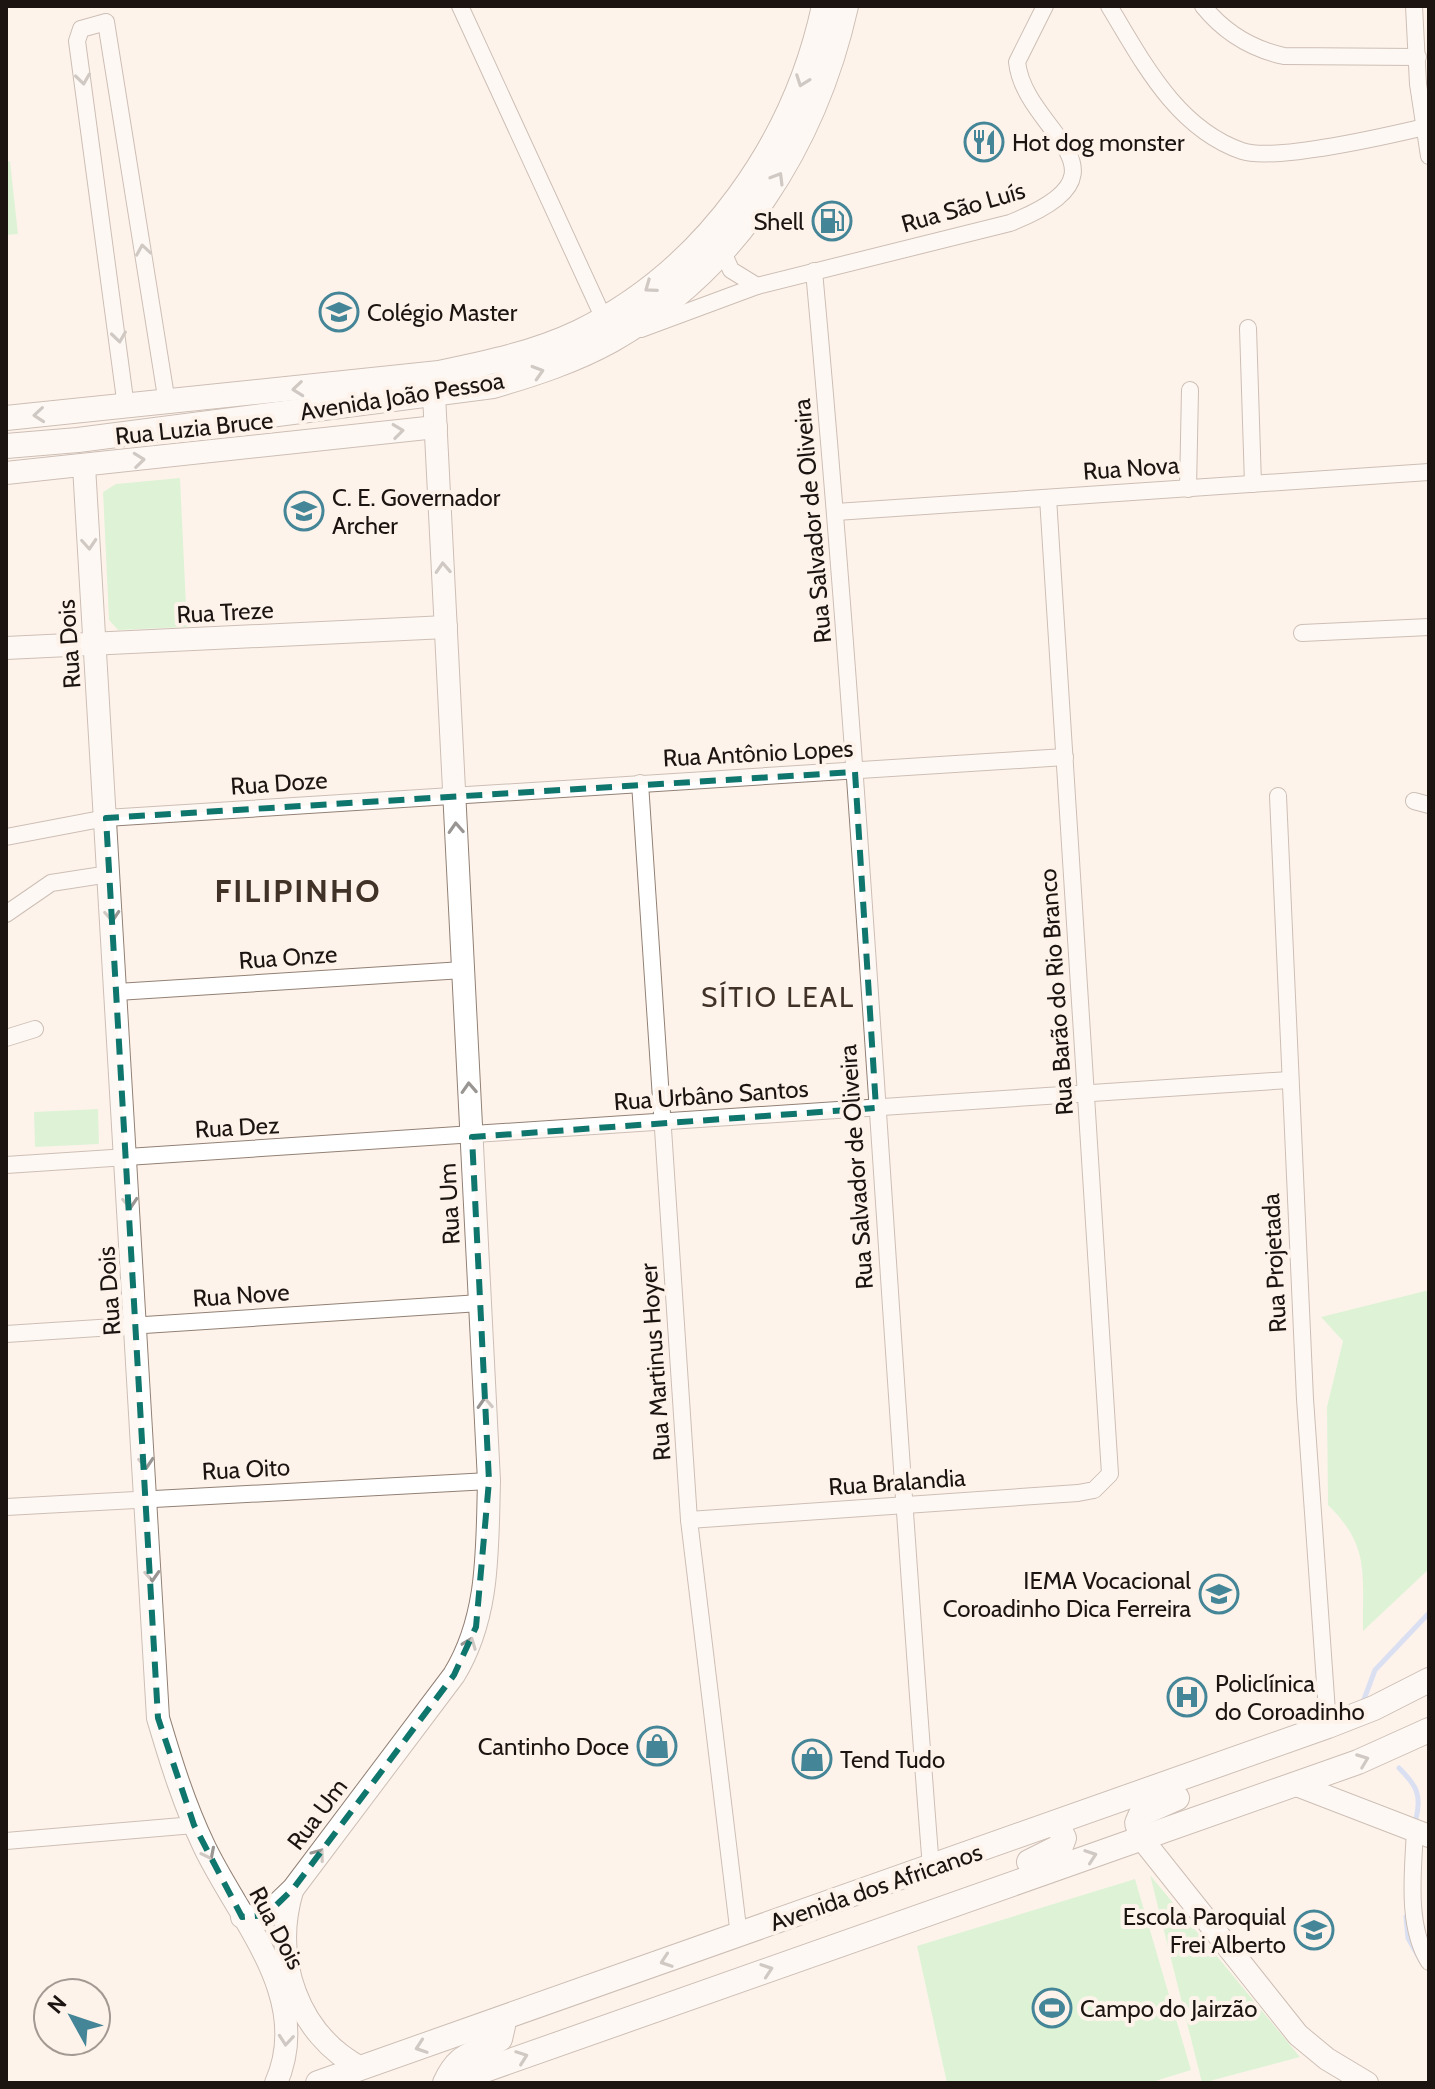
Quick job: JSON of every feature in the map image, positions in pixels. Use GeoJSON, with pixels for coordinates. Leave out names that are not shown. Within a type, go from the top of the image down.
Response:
{"type":"FeatureCollection","features":[{"type":"Feature","properties":{"kind":"main road","name":"Avenida João Pessoa"},"geometry":{"type":"LineString","coordinates":[[6,418],[439,373],[607,330],[721,218],[745,187],[767,154],[797,93],[824,6]]}},
{"type":"Feature","properties":{"kind":"main road","name":"Avenida João Pessoa"},"geometry":{"type":"LineString","coordinates":[[6,446],[78,440],[434,395],[493,386],[548,369],[607,330],[668,303],[723,252],[769,192],[808,122],[832,58],[846,6]]}},
{"type":"Feature","properties":{"kind":"main road","name":"Rua Um"},"geometry":{"type":"LineString","coordinates":[[242,1917],[266,1915],[293,1889],[441,1693],[467,1653],[482,1606],[489,1481],[434,395]]}},
{"type":"Feature","properties":{"kind":"main road","name":"Rua Luzia Bruce"},"geometry":{"type":"LineString","coordinates":[[6,473],[436,427]]}},
{"type":"Feature","properties":{"kind":"main road","name":"Rua Dois"},"geometry":{"type":"LineString","coordinates":[[84,466],[148,1498],[158,1718],[176,1780],[194,1825],[269,1964],[286,2013],[285,2054],[276,2083]]}},
{"type":"Feature","properties":{"kind":"main road","name":"Rua Treze"},"geometry":{"type":"LineString","coordinates":[[6,648],[446,627]]}},
{"type":"Feature","properties":{"kind":"main road","name":"Avenida dos Africanos"},"geometry":{"type":"LineString","coordinates":[[318,2083],[1328,1726],[1374,1708],[1429,1680]]}},
{"type":"Feature","properties":{"kind":"main road","name":"Avenida dos Africanos"},"geometry":{"type":"LineString","coordinates":[[447,2083],[1358,1762],[1429,1730]]}},
{"type":"Feature","properties":{"kind":"main road"},"geometry":{"type":"LineString","coordinates":[[1268,1747],[1238,1775],[1146,1809],[1137,1823],[1142,1839],[1298,2035],[1327,2059],[1367,2083]]}},
{"type":"Feature","properties":{"kind":"main road"},"geometry":{"type":"LineString","coordinates":[[1294,1784],[1422,1833]]}},
{"type":"Feature","properties":{"kind":"main road"},"geometry":{"type":"LineString","coordinates":[[983,1894],[1023,1864],[1057,1851],[1064,1838],[1057,1824]]}},
{"type":"Feature","properties":{"kind":"main road","name":"Rua Dois"},"geometry":{"type":"LineString","coordinates":[[293,1889],[284,1933],[288,1966],[297,1995],[316,2034],[336,2054],[361,2068]]}},
{"type":"Feature","properties":{"kind":"main road"},"geometry":{"type":"LineString","coordinates":[[447,2083],[452,2068],[465,2055],[500,2039],[503,2026],[499,2020]]}},
{"type":"Feature","properties":{"kind":"street"},"geometry":{"type":"LineString","coordinates":[[460,6],[607,330]]}},
{"type":"Feature","properties":{"kind":"street","name":"Rua São Luís"},"geometry":{"type":"LineString","coordinates":[[607,330],[757,286],[1010,223],[1045,209],[1065,190],[1072,175],[1072,158],[1025,87],[1017,62],[1045,6]]}},
{"type":"Feature","properties":{"kind":"street"},"geometry":{"type":"LineString","coordinates":[[1109,6],[1171,101],[1209,136],[1245,152],[1278,154],[1426,127]]}},
{"type":"Feature","properties":{"kind":"street"},"geometry":{"type":"LineString","coordinates":[[1203,6],[1222,26],[1263,51],[1298,56],[1418,49]]}},
{"type":"Feature","properties":{"kind":"street"},"geometry":{"type":"LineString","coordinates":[[1414,6],[1429,156]]}},
{"type":"Feature","properties":{"kind":"street"},"geometry":{"type":"LineString","coordinates":[[126,407],[77,41],[81,29],[106,22],[167,403]]}},
{"type":"Feature","properties":{"kind":"street"},"geometry":{"type":"LineString","coordinates":[[1418,49],[1429,25]]}},
{"type":"Feature","properties":{"kind":"street"},"geometry":{"type":"LineString","coordinates":[[723,252],[731,270],[757,286]]}},
{"type":"Feature","properties":{"kind":"street","name":"Rua Salvador de Oliveira"},"geometry":{"type":"LineString","coordinates":[[814,271],[836,512],[902,1506],[931,1868]]}},
{"type":"Feature","properties":{"kind":"street"},"geometry":{"type":"LineString","coordinates":[[1248,328],[1253,484]]}},
{"type":"Feature","properties":{"kind":"street"},"geometry":{"type":"LineString","coordinates":[[1188,489],[1190,390]]}},
{"type":"Feature","properties":{"kind":"street","name":"Rua Nova"},"geometry":{"type":"LineString","coordinates":[[836,512],[1429,472]]}},
{"type":"Feature","properties":{"kind":"street","name":"Rua Barão do Rio Branco"},"geometry":{"type":"LineString","coordinates":[[1048,498],[1111,1461],[1104,1483]]}},
{"type":"Feature","properties":{"kind":"street"},"geometry":{"type":"LineString","coordinates":[[1302,633],[1429,627]]}},
{"type":"Feature","properties":{"kind":"street","name":"Rua Antônio Lopes"},"geometry":{"type":"LineString","coordinates":[[454,795],[1065,757]]}},
{"type":"Feature","properties":{"kind":"street","name":"Rua Martinus Hoyer"},"geometry":{"type":"LineString","coordinates":[[640,783],[689,1520],[739,1936]]}},
{"type":"Feature","properties":{"kind":"street","name":"Rua Doze"},"geometry":{"type":"LineString","coordinates":[[6,837],[106,818],[454,795]]}},
{"type":"Feature","properties":{"kind":"street","name":"Rua Projetada"},"geometry":{"type":"LineString","coordinates":[[1278,796],[1305,1399],[1328,1726]]}},
{"type":"Feature","properties":{"kind":"street"},"geometry":{"type":"LineString","coordinates":[[6,914],[51,883],[109,874]]}},
{"type":"Feature","properties":{"kind":"street","name":"Rua Onze"},"geometry":{"type":"LineString","coordinates":[[117,992],[463,970]]}},
{"type":"Feature","properties":{"kind":"street"},"geometry":{"type":"LineString","coordinates":[[6,1038],[35,1029]]}},
{"type":"Feature","properties":{"kind":"street","name":"Rua Urbâno Santos"},"geometry":{"type":"LineString","coordinates":[[472,1137],[1289,1080]]}},
{"type":"Feature","properties":{"kind":"street","name":"Rua Dez"},"geometry":{"type":"LineString","coordinates":[[6,1165],[472,1137]]}},
{"type":"Feature","properties":{"kind":"street","name":"Rua Nove"},"geometry":{"type":"LineString","coordinates":[[6,1334],[480,1303]]}},
{"type":"Feature","properties":{"kind":"street","name":"Rua Oito"},"geometry":{"type":"LineString","coordinates":[[6,1507],[489,1481]]}},
{"type":"Feature","properties":{"kind":"street","name":"Rua Bralandia"},"geometry":{"type":"LineString","coordinates":[[689,1520],[1078,1493],[1104,1483]]}},
{"type":"Feature","properties":{"kind":"street"},"geometry":{"type":"LineString","coordinates":[[6,1841],[194,1825]]}},
{"type":"Feature","properties":{"kind":"street"},"geometry":{"type":"LineString","coordinates":[[1422,1833],[1413,1884],[1421,1950],[1429,1962]]}},
{"type":"Feature","properties":{"kind":"highlighted area"},"geometry":{"type":"Polygon","coordinates":[[[855,772],[876,1108],[472,1137],[489,1481],[476,1627],[454,1675],[293,1889],[266,1915],[242,1917],[194,1825],[158,1718],[106,818],[855,772]]]}},
{"type":"Feature","properties":{"kind":"green space"},"geometry":{"type":"Polygon","coordinates":[[[10,161],[18,234],[6,235],[6,162],[10,161]]]}},
{"type":"Feature","properties":{"kind":"green space"},"geometry":{"type":"Polygon","coordinates":[[[180,478],[187,627],[118,630],[109,620],[103,492],[116,484],[180,478]]]}},
{"type":"Feature","properties":{"kind":"green space"},"geometry":{"type":"Polygon","coordinates":[[[98,1109],[99,1144],[35,1147],[34,1112],[98,1109]]]}},
{"type":"Feature","properties":{"kind":"green space"},"geometry":{"type":"Polygon","coordinates":[[[1429,1290],[1429,1569],[1363,1631],[1363,1578],[1358,1549],[1342,1520],[1328,1505],[1327,1407],[1343,1341],[1321,1317],[1429,1290]]]}},
{"type":"Feature","properties":{"kind":"green space"},"geometry":{"type":"Polygon","coordinates":[[[1150,1875],[1300,2057],[1202,2083],[1150,1875]]]}},
{"type":"Feature","properties":{"kind":"green space","name":"Campo do Jairzão"},"geometry":{"type":"Polygon","coordinates":[[[1135,1879],[1191,2070],[1149,2083],[947,2083],[917,1946],[1135,1879]]]}},
{"type":"Feature","properties":{"kind":"waterway"},"geometry":{"type":"LineString","coordinates":[[1363,1702],[1375,1670],[1429,1613]]}},
{"type":"Feature","properties":{"kind":"waterway"},"geometry":{"type":"LineString","coordinates":[[1399,1768],[1416,1790],[1416,1819]]}},
{"type":"Feature","properties":{"kind":"waterway"},"geometry":{"type":"LineString","coordinates":[[1406,1917],[1408,1938],[1422,1963]]}},
{"type":"Feature","properties":{"kind":"place","name":"Hot dog monster"},"geometry":{"type":"Point","coordinates":[984,142]}},
{"type":"Feature","properties":{"kind":"place","name":"Shell"},"geometry":{"type":"Point","coordinates":[832,221]}},
{"type":"Feature","properties":{"kind":"place","name":"Colégio Master"},"geometry":{"type":"Point","coordinates":[339,312]}},
{"type":"Feature","properties":{"kind":"place","name":"C. E. Governador Archer"},"geometry":{"type":"Point","coordinates":[304,511]}},
{"type":"Feature","properties":{"kind":"place","name":"IEMA Vocacional Coroadinho Dica Ferreira"},"geometry":{"type":"Point","coordinates":[1219,1594]}},
{"type":"Feature","properties":{"kind":"place","name":"Policlínica do Coroadinho"},"geometry":{"type":"Point","coordinates":[1187,1697]}},
{"type":"Feature","properties":{"kind":"place","name":"Cantinho Doce"},"geometry":{"type":"Point","coordinates":[657,1746]}},
{"type":"Feature","properties":{"kind":"place","name":"Tend Tudo"},"geometry":{"type":"Point","coordinates":[812,1759]}},
{"type":"Feature","properties":{"kind":"place","name":"Escola Paroquial Frei Alberto"},"geometry":{"type":"Point","coordinates":[1314,1930]}},
{"type":"Feature","properties":{"kind":"place","name":"Campo do Jairzão"},"geometry":{"type":"Point","coordinates":[1052,2008]}},
{"type":"Feature","properties":{"kind":"district","name":"FILIPINHO"},"geometry":{"type":"Point","coordinates":[298,890]}},
{"type":"Feature","properties":{"kind":"district","name":"SÍTIO LEAL"},"geometry":{"type":"Point","coordinates":[778,997]}}]}
